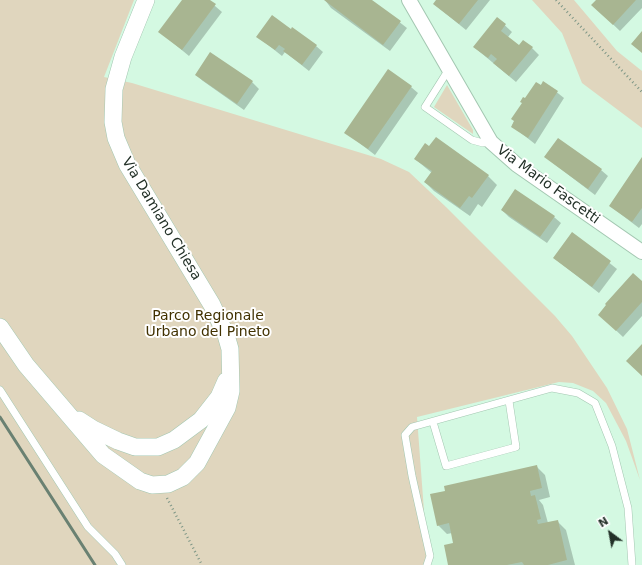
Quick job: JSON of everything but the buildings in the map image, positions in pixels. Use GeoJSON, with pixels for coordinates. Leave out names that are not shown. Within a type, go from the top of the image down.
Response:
{"type":"FeatureCollection","features":[{"type":"Feature","properties":{"kind":"street","name":"Via Damiano Chiesa"},"geometry":{"type":"LineString","coordinates":[[146,0],[123,57],[114,89],[112,114],[114,130],[122,155],[132,175],[190,266],[219,318],[226,334],[230,349],[231,390],[227,408],[205,452],[198,463],[183,477],[168,484],[160,485]]}},
{"type":"Feature","properties":{"kind":"street","name":"Via Mario Fascetti"},"geometry":{"type":"LineString","coordinates":[[409,0],[491,142],[517,165],[642,252]]}},
{"type":"Feature","properties":{"kind":"street"},"geometry":{"type":"LineString","coordinates":[[0,327],[26,365],[103,455],[140,481],[152,485],[160,485]]}},
{"type":"Feature","properties":{"kind":"street","name":"Via Damiano Chiesa"},"geometry":{"type":"LineString","coordinates":[[61,407],[93,429],[118,441],[135,447],[158,447],[174,440],[188,431],[211,409],[226,383],[230,366]]}},
{"type":"Feature","properties":{"kind":"lane"},"geometry":{"type":"LineString","coordinates":[[449,69],[425,107],[472,140],[483,144],[491,142]]}},
{"type":"Feature","properties":{"kind":"lane"},"geometry":{"type":"LineString","coordinates":[[427,565],[430,556],[412,476],[405,435],[412,427],[552,388],[578,394],[595,403],[612,446],[628,508],[632,565]]}},
{"type":"Feature","properties":{"kind":"lane"},"geometry":{"type":"LineString","coordinates":[[0,390],[88,527],[115,554],[122,565]]}},
{"type":"Feature","properties":{"kind":"lane"},"geometry":{"type":"LineString","coordinates":[[433,422],[446,466],[516,447],[509,400]]}},
{"type":"Feature","properties":{"kind":"path"},"geometry":{"type":"LineString","coordinates":[[556,0],[642,92]]}},
{"type":"Feature","properties":{"kind":"path"},"geometry":{"type":"LineString","coordinates":[[160,485],[202,565]]}},
{"type":"Feature","properties":{"kind":"green space","name":"Parco Regionale Urbano del Pineto"},"geometry":{"type":"Polygon","coordinates":[[[0,0],[134,0],[104,77],[132,83],[381,159],[409,172],[555,316],[572,336],[607,388],[627,429],[640,480],[626,441],[606,403],[593,391],[573,383],[559,382],[417,417],[428,565],[0,565],[0,0]]]}},
{"type":"Feature","properties":{"kind":"green space"},"geometry":{"type":"Polygon","coordinates":[[[532,0],[574,0],[617,51],[642,71],[642,128],[582,83],[562,33],[532,0]]]}},
{"type":"Feature","properties":{"kind":"green space"},"geometry":{"type":"Polygon","coordinates":[[[447,85],[473,130],[473,134],[434,107],[447,85]]]}},
{"type":"Feature","properties":{"kind":"railway"},"geometry":{"type":"LineString","coordinates":[[0,417],[95,565]]}}]}
